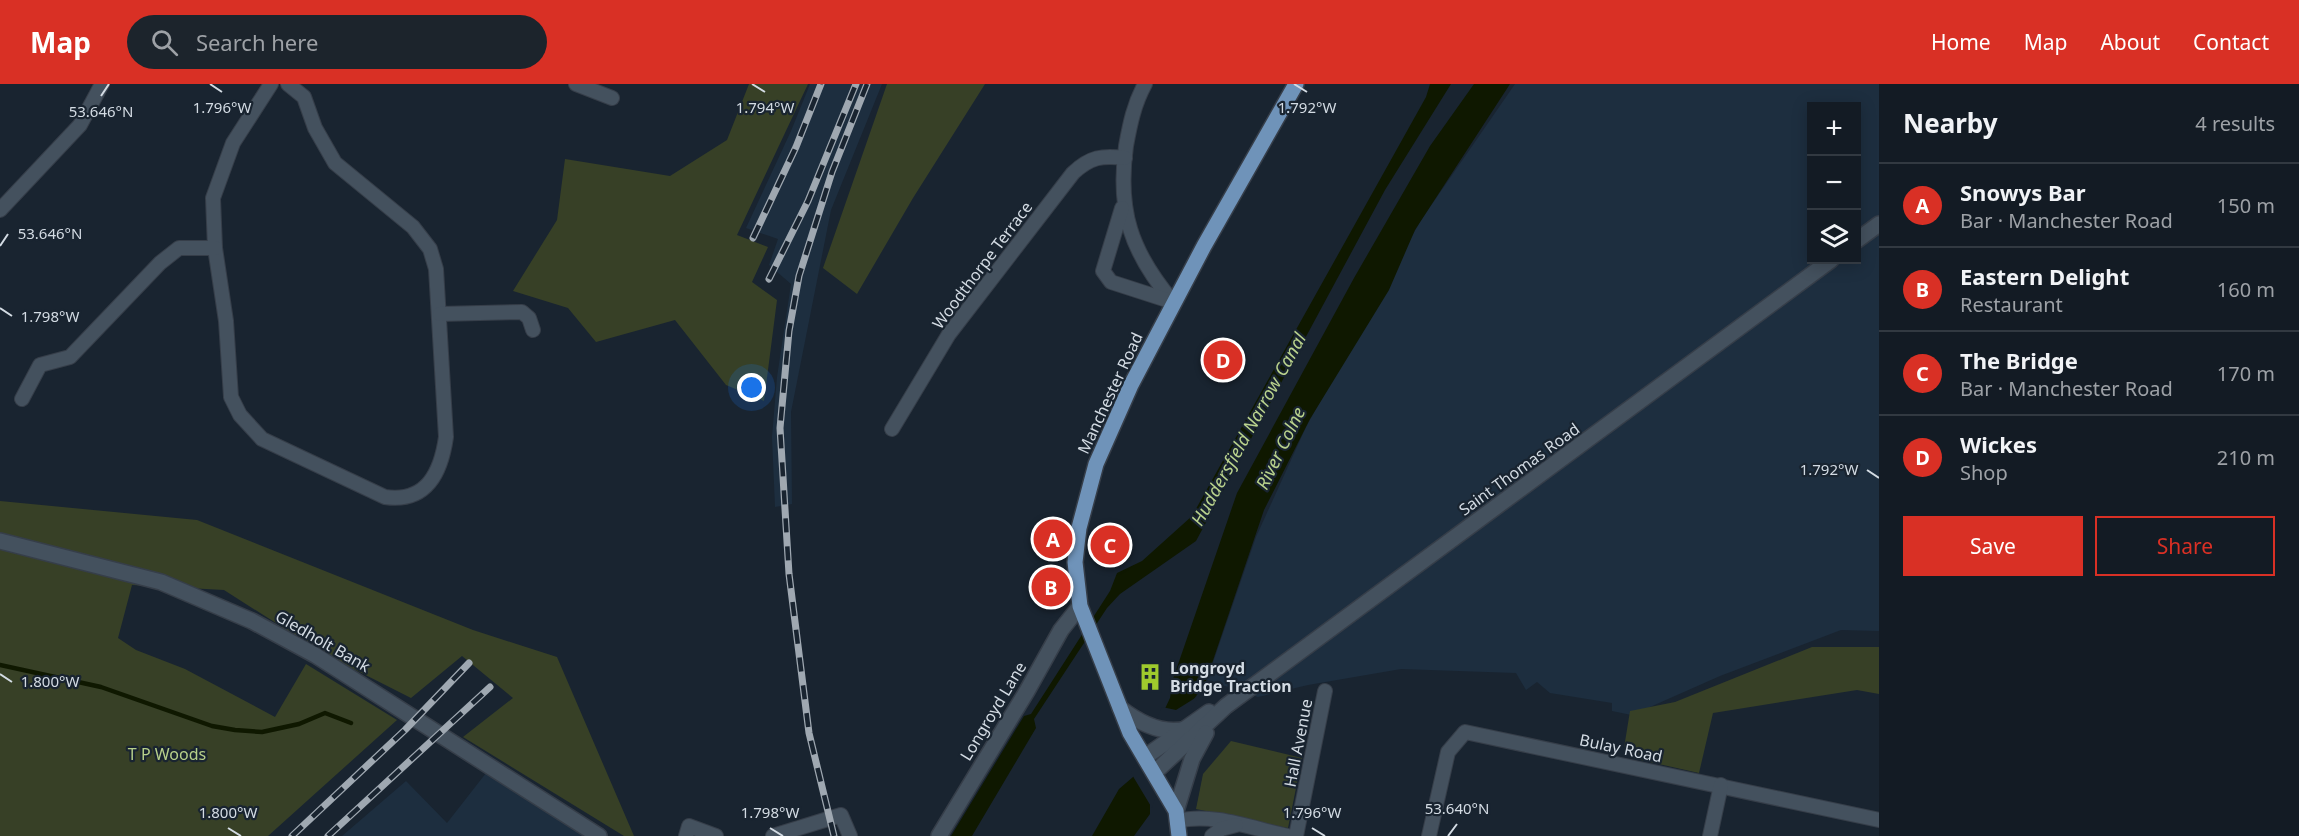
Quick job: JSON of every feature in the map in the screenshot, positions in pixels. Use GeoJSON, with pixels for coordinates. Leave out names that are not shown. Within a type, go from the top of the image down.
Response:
{"type":"FeatureCollection","features":[{"type":"Feature","properties":{"kind":"main road","name":"Manchester Road"},"geometry":{"type":"LineString","coordinates":[[1178,823],[1158,779],[1142,753],[1120,708],[1082,610],[1075,562],[1079,528],[1092,474],[1110,429],[1173,302],[1282,104],[1296,84]]}},
{"type":"Feature","properties":{"kind":"main road"},"geometry":{"type":"LineString","coordinates":[[1861,238],[1879,224]]}},
{"type":"Feature","properties":{"kind":"main road","name":"Saint Thomas Road"},"geometry":{"type":"LineString","coordinates":[[1158,779],[1175,755],[1226,706],[1826,264]]}},
{"type":"Feature","properties":{"kind":"main road","name":"Gledholt Bank"},"geometry":{"type":"LineString","coordinates":[[0,541],[161,582],[252,621],[315,654],[599,836]]}},
{"type":"Feature","properties":{"kind":"main road","name":"Longroyd Lane"},"geometry":{"type":"LineString","coordinates":[[939,836],[1027,691],[1061,630],[1082,610]]}},
{"type":"Feature","properties":{"kind":"main road","name":"Saint Thomas Road"},"geometry":{"type":"LineString","coordinates":[[1142,753],[1186,729],[1212,710],[1226,706]]}},
{"type":"Feature","properties":{"kind":"main road"},"geometry":{"type":"LineString","coordinates":[[1120,708],[1150,725],[1175,732],[1186,729]]}},
{"type":"Feature","properties":{"kind":"main road"},"geometry":{"type":"LineString","coordinates":[[1178,823],[1192,759],[1214,717]]}},
{"type":"Feature","properties":{"kind":"street"},"geometry":{"type":"LineString","coordinates":[[0,210],[80,125],[102,84]]}},
{"type":"Feature","properties":{"kind":"street"},"geometry":{"type":"LineString","coordinates":[[271,84],[233,143],[220,172],[213,198],[215,248],[226,321],[231,397],[240,415],[262,439],[385,497],[402,499],[415,494],[435,476],[442,462],[446,437],[436,269],[430,249],[413,227],[334,163],[315,128],[304,97],[288,84]]}},
{"type":"Feature","properties":{"kind":"street"},"geometry":{"type":"LineString","coordinates":[[576,84],[612,98]]}},
{"type":"Feature","properties":{"kind":"street"},"geometry":{"type":"LineString","coordinates":[[1145,84],[1130,117],[1123,204],[1103,272],[1111,282],[1173,302]]}},
{"type":"Feature","properties":{"kind":"street","name":"Woodthorpe Terrace"},"geometry":{"type":"LineString","coordinates":[[892,429],[949,334],[1073,173],[1084,163],[1102,155],[1125,158]]}},
{"type":"Feature","properties":{"kind":"street"},"geometry":{"type":"LineString","coordinates":[[1123,204],[1128,226],[1142,260],[1151,277],[1173,302]]}},
{"type":"Feature","properties":{"kind":"street"},"geometry":{"type":"LineString","coordinates":[[22,399],[40,365],[70,357],[160,262],[179,248],[215,248]]}},
{"type":"Feature","properties":{"kind":"street"},"geometry":{"type":"LineString","coordinates":[[440,314],[522,312],[529,318],[533,330]]}},
{"type":"Feature","properties":{"kind":"street","name":"Hall Avenue"},"geometry":{"type":"LineString","coordinates":[[1296,836],[1325,691]]}},
{"type":"Feature","properties":{"kind":"street","name":"Bulay Road"},"geometry":{"type":"LineString","coordinates":[[1429,836],[1448,752],[1465,732],[1879,820]]}},
{"type":"Feature","properties":{"kind":"street"},"geometry":{"type":"LineString","coordinates":[[1710,836],[1721,785]]}},
{"type":"Feature","properties":{"kind":"street"},"geometry":{"type":"LineString","coordinates":[[773,836],[841,815],[850,836]]}},
{"type":"Feature","properties":{"kind":"street"},"geometry":{"type":"LineString","coordinates":[[1178,823],[1193,817],[1219,820],[1288,836]]}},
{"type":"Feature","properties":{"kind":"street"},"geometry":{"type":"LineString","coordinates":[[1212,836],[1221,829],[1236,825]]}},
{"type":"Feature","properties":{"kind":"street"},"geometry":{"type":"LineString","coordinates":[[686,836],[689,826],[716,836]]}},
{"type":"Feature","properties":{"kind":"shaded area"},"geometry":{"type":"Polygon","coordinates":[[[810,84],[882,84],[831,210],[791,412],[792,504],[775,507],[772,437],[777,377],[791,284],[769,265],[778,239],[746,228],[810,84]]]}},
{"type":"Feature","properties":{"kind":"shaded area"},"geometry":{"type":"Polygon","coordinates":[[[1515,84],[1879,84],[1879,631],[1841,630],[1720,676],[1650,707],[1646,718],[1612,711],[1612,703],[1550,693],[1537,682],[1526,690],[1516,673],[1401,669],[1308,685],[1258,697],[1207,680],[1256,537],[1306,427],[1421,220],[1515,84]]]}},
{"type":"Feature","properties":{"kind":"shaded area"},"geometry":{"type":"Polygon","coordinates":[[[490,768],[585,836],[342,836],[406,781],[447,823],[490,768]]]}},
{"type":"Feature","properties":{"kind":"green space"},"geometry":{"type":"Polygon","coordinates":[[[749,84],[808,84],[737,235],[768,247],[752,282],[777,300],[764,401],[726,385],[675,320],[596,342],[568,308],[513,291],[557,220],[565,159],[670,176],[727,140],[749,84]]]}},
{"type":"Feature","properties":{"kind":"green space"},"geometry":{"type":"Polygon","coordinates":[[[887,84],[985,84],[913,198],[857,294],[823,268],[887,84]]]}},
{"type":"Feature","properties":{"kind":"green space","name":"T P Woods"},"geometry":{"type":"Polygon","coordinates":[[[0,501],[197,520],[473,630],[557,657],[634,836],[624,836],[463,737],[513,698],[462,656],[411,698],[326,655],[224,590],[132,585],[118,638],[136,650],[185,669],[275,717],[306,664],[397,720],[268,836],[0,836],[0,501]]]}},
{"type":"Feature","properties":{"kind":"green space"},"geometry":{"type":"Polygon","coordinates":[[[1812,647],[1879,647],[1879,694],[1857,690],[1713,713],[1699,773],[1632,758],[1624,748],[1630,711],[1675,702],[1812,647]]]}},
{"type":"Feature","properties":{"kind":"green space"},"geometry":{"type":"Polygon","coordinates":[[[1231,741],[1302,758],[1288,828],[1196,809],[1203,774],[1231,741]]]}},
{"type":"Feature","properties":{"kind":"water","name":"Huddersfield Narrow Canal"},"geometry":{"type":"Polygon","coordinates":[[[1430,84],[1451,84],[1385,190],[1196,541],[1120,594],[1107,608],[1034,719],[1036,728],[972,836],[951,836],[1024,716],[1031,714],[1110,591],[1117,573],[1142,561],[1192,516],[1426,97],[1430,84]]]}},
{"type":"Feature","properties":{"kind":"water","name":"River Colne"},"geometry":{"type":"Polygon","coordinates":[[[1474,84],[1510,84],[1415,230],[1389,290],[1310,419],[1264,510],[1205,684],[1186,710],[1150,800],[1150,814],[1134,836],[1092,836],[1119,789],[1133,777],[1170,698],[1173,679],[1237,493],[1354,278],[1430,146],[1474,84]]]}},
{"type":"Feature","properties":{"kind":"pier"},"geometry":{"type":"Polygon","coordinates":[[[1200,695],[1175,734],[1152,808],[1131,773],[1162,707],[1176,710],[1200,695]]]}},
{"type":"Feature","properties":{"kind":"waterway"},"geometry":{"type":"LineString","coordinates":[[0,665],[101,687],[212,726],[235,730],[262,732],[299,724],[325,713],[351,723]]}},
{"type":"Feature","properties":{"kind":"railway"},"geometry":{"type":"LineString","coordinates":[[753,238],[796,147],[821,84]]}},
{"type":"Feature","properties":{"kind":"railway"},"geometry":{"type":"LineString","coordinates":[[769,279],[808,201],[856,84]]}},
{"type":"Feature","properties":{"kind":"railway"},"geometry":{"type":"LineString","coordinates":[[834,836],[809,733],[789,574],[780,428],[789,331],[799,276],[832,172],[867,84]]}},
{"type":"Feature","properties":{"kind":"railway"},"geometry":{"type":"LineString","coordinates":[[292,836],[405,730],[469,663]]}},
{"type":"Feature","properties":{"kind":"railway"},"geometry":{"type":"LineString","coordinates":[[328,836],[490,687]]}},
{"type":"Feature","properties":{"kind":"place","name":"Wickes"},"geometry":{"type":"Point","coordinates":[1223,360]}},
{"type":"Feature","properties":{"kind":"place","name":"Snowys Bar"},"geometry":{"type":"Point","coordinates":[1053,539]}},
{"type":"Feature","properties":{"kind":"place","name":"The Bridge"},"geometry":{"type":"Point","coordinates":[1110,545]}},
{"type":"Feature","properties":{"kind":"place","name":"Eastern Delight"},"geometry":{"type":"Point","coordinates":[1051,587]}},
{"type":"Feature","properties":{"kind":"place","name":"Longroyd Bridge Traction"},"geometry":{"type":"Point","coordinates":[1150,677]}}]}
